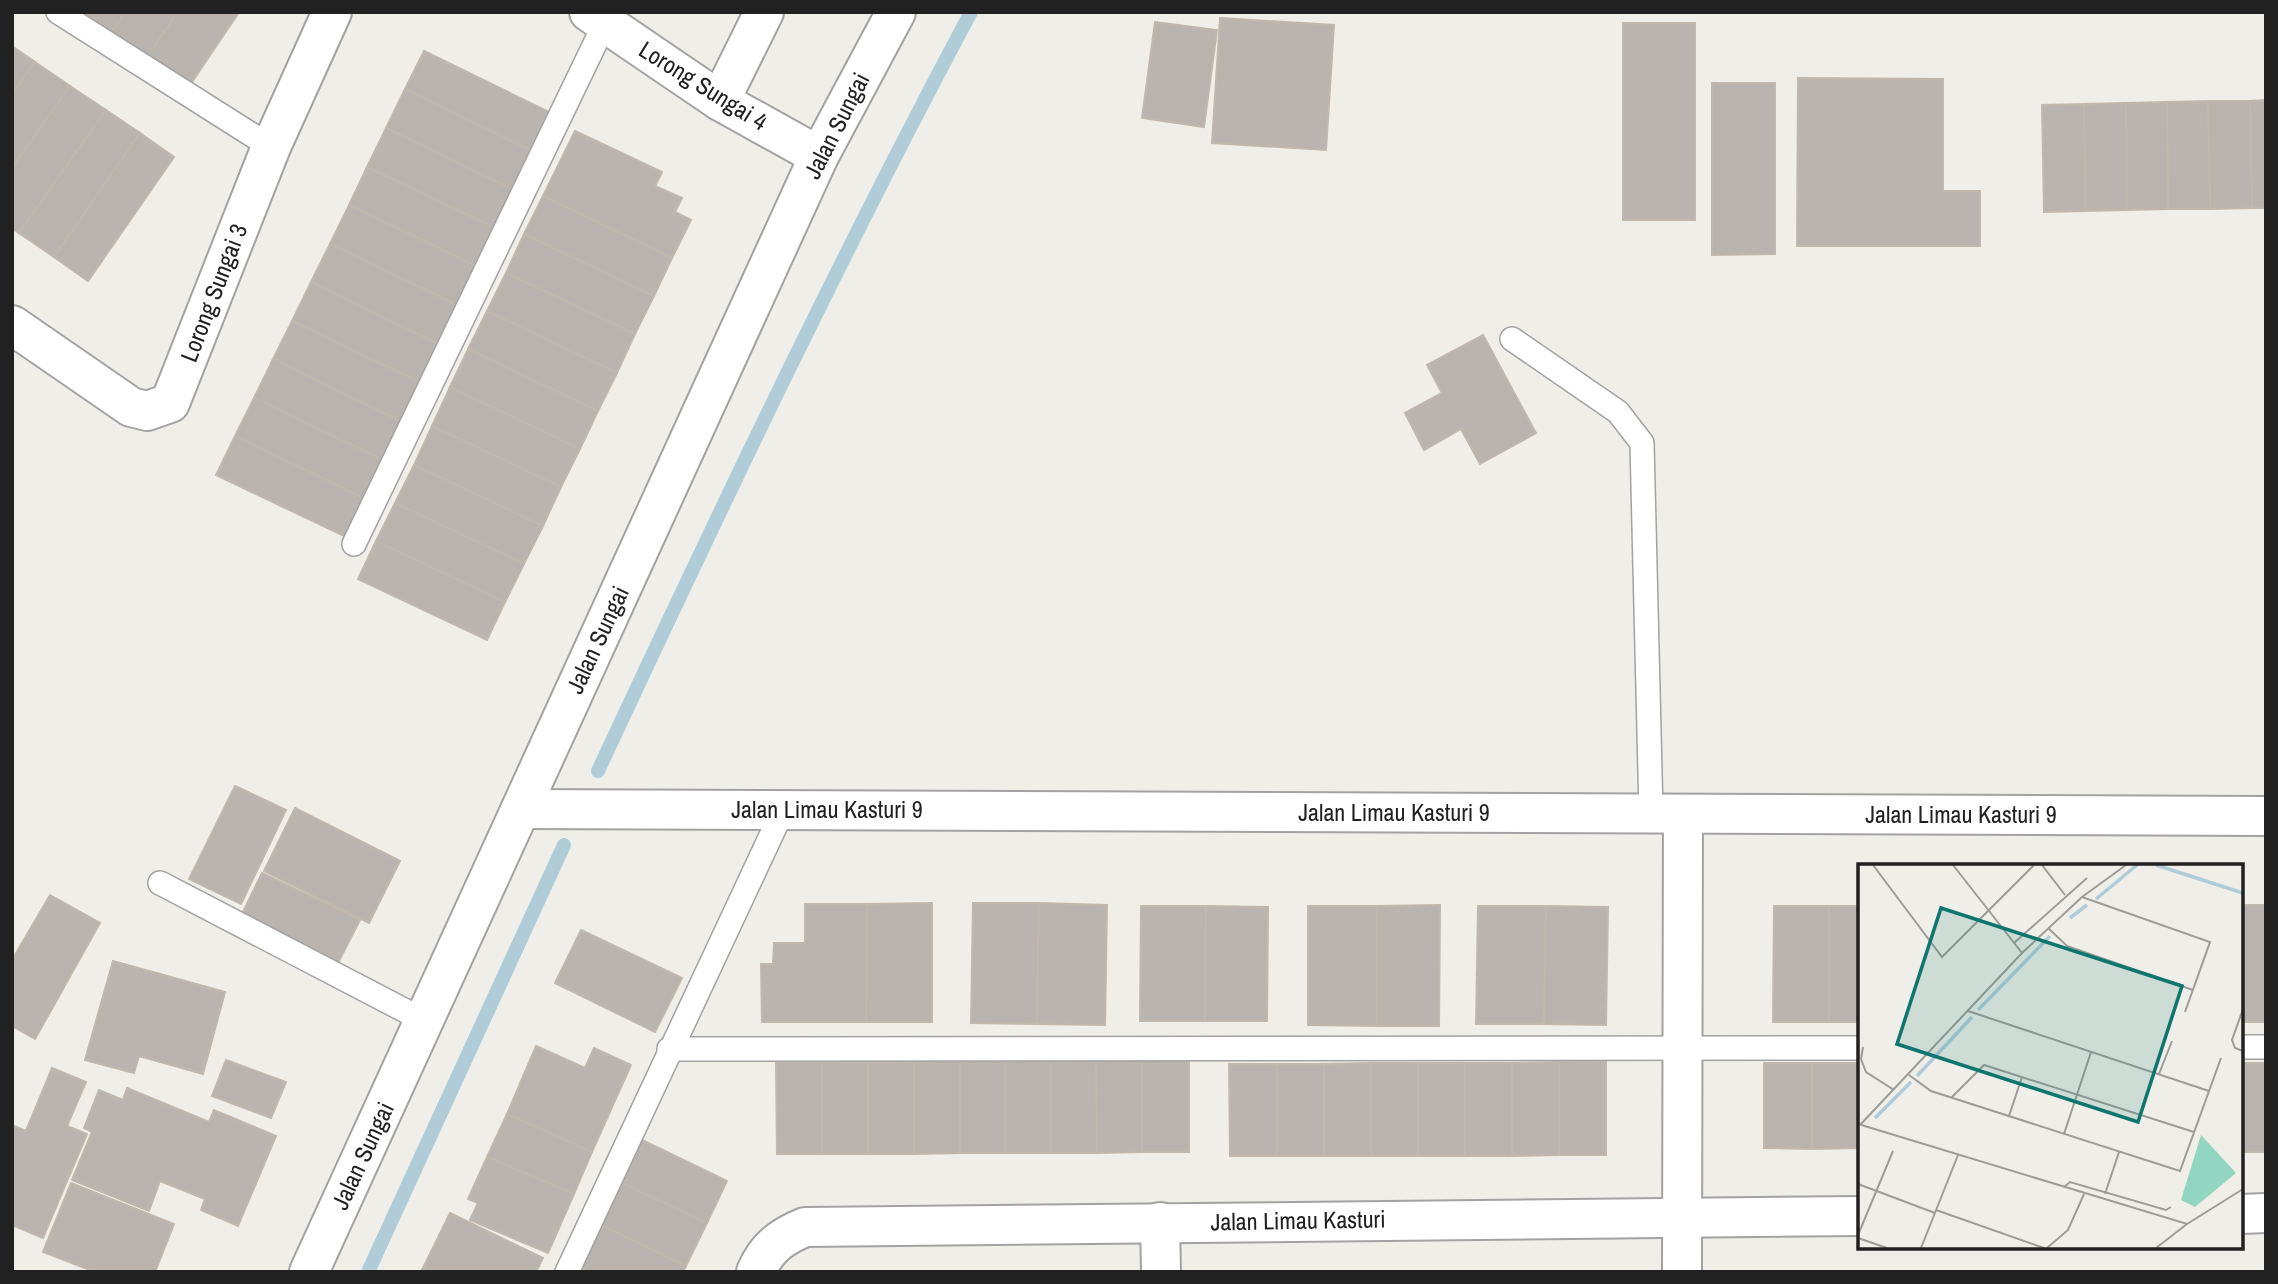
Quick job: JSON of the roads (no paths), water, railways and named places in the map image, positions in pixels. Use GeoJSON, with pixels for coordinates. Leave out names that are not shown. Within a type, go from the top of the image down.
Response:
{"type":"FeatureCollection","features":[{"type":"Feature","properties":{"kind":"street","name":"Lorong Sungai 3"},"geometry":{"type":"LineString","coordinates":[[12,325],[131,407],[147,411],[170,403],[271,147],[332,12]]}},
{"type":"Feature","properties":{"kind":"street"},"geometry":{"type":"LineString","coordinates":[[720,101],[764,12]]}},
{"type":"Feature","properties":{"kind":"street","name":"Jalan Sungai"},"geometry":{"type":"LineString","coordinates":[[309,1272],[819,156],[896,12]]}},
{"type":"Feature","properties":{"kind":"street","name":"Lorong Sungai 4"},"geometry":{"type":"LineString","coordinates":[[597,18],[720,101],[819,156]]}},
{"type":"Feature","properties":{"kind":"street","name":"Jalan Limau Kasturi 9"},"geometry":{"type":"LineString","coordinates":[[522,809],[2266,816]]}},
{"type":"Feature","properties":{"kind":"street"},"geometry":{"type":"LineString","coordinates":[[1667,814],[1683,1048],[1682,1272]]}},
{"type":"Feature","properties":{"kind":"street"},"geometry":{"type":"LineString","coordinates":[[2243,1214],[2266,1213]]}},
{"type":"Feature","properties":{"kind":"street","name":"Jalan Limau Kasturi"},"geometry":{"type":"LineString","coordinates":[[756,1272],[762,1257],[781,1237],[805,1227],[1858,1216]]}},
{"type":"Feature","properties":{"kind":"street"},"geometry":{"type":"LineString","coordinates":[[1160,1222],[1161,1272]]}},
{"type":"Feature","properties":{"kind":"lane"},"geometry":{"type":"LineString","coordinates":[[58,12],[271,147]]}},
{"type":"Feature","properties":{"kind":"lane"},"geometry":{"type":"LineString","coordinates":[[354,544],[597,18]]}},
{"type":"Feature","properties":{"kind":"lane"},"geometry":{"type":"LineString","coordinates":[[1512,339],[1618,412],[1642,443],[1667,814]]}},
{"type":"Feature","properties":{"kind":"lane"},"geometry":{"type":"LineString","coordinates":[[567,1272],[783,810]]}},
{"type":"Feature","properties":{"kind":"lane"},"geometry":{"type":"LineString","coordinates":[[160,883],[425,1021]]}},
{"type":"Feature","properties":{"kind":"lane"},"geometry":{"type":"LineString","coordinates":[[2243,1047],[2266,1047]]}},
{"type":"Feature","properties":{"kind":"lane"},"geometry":{"type":"LineString","coordinates":[[669,1049],[1858,1048]]}},
{"type":"Feature","properties":{"kind":"waterway"},"geometry":{"type":"LineString","coordinates":[[598,771],[779,389],[971,12]]}},
{"type":"Feature","properties":{"kind":"waterway"},"geometry":{"type":"LineString","coordinates":[[368,1272],[564,845]]}}]}
